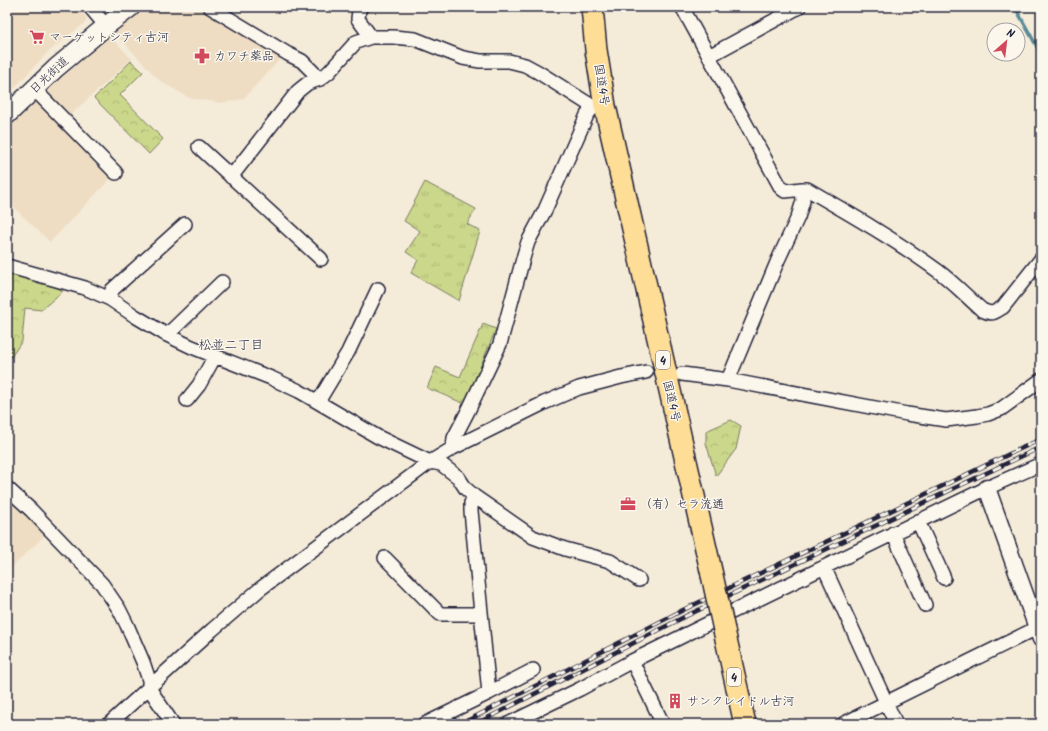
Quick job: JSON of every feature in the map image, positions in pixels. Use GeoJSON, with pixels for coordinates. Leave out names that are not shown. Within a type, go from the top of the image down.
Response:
{"type":"FeatureCollection","features":[{"type":"Feature","properties":{"kind":"highway","name":"国道4号"},"geometry":{"type":"LineString","coordinates":[[592,7],[600,106],[712,575],[745,724]]}},
{"type":"Feature","properties":{"kind":"main road","name":"日光街道"},"geometry":{"type":"LineString","coordinates":[[7,115],[56,68],[131,7]]}},
{"type":"Feature","properties":{"kind":"street"},"geometry":{"type":"LineString","coordinates":[[90,7],[106,26]]}},
{"type":"Feature","properties":{"kind":"street"},"geometry":{"type":"LineString","coordinates":[[210,7],[302,62],[320,80]]}},
{"type":"Feature","properties":{"kind":"street"},"geometry":{"type":"LineString","coordinates":[[361,7],[359,10],[358,19],[371,37]]}},
{"type":"Feature","properties":{"kind":"street"},"geometry":{"type":"LineString","coordinates":[[682,7],[784,192],[808,189],[858,219],[940,272],[987,313],[995,312],[1003,307],[1041,259]]}},
{"type":"Feature","properties":{"kind":"street"},"geometry":{"type":"LineString","coordinates":[[709,56],[799,7]]}},
{"type":"Feature","properties":{"kind":"street"},"geometry":{"type":"LineString","coordinates":[[231,177],[298,91],[308,84],[320,80],[356,42],[371,37],[415,39],[463,58],[480,61],[509,61],[525,65],[587,103],[600,106]]}},
{"type":"Feature","properties":{"kind":"street"},"geometry":{"type":"LineString","coordinates":[[34,89],[116,173]]}},
{"type":"Feature","properties":{"kind":"street"},"geometry":{"type":"LineString","coordinates":[[453,448],[454,438],[500,344],[528,242],[545,210],[587,115],[600,106]]}},
{"type":"Feature","properties":{"kind":"street"},"geometry":{"type":"LineString","coordinates":[[199,147],[321,259]]}},
{"type":"Feature","properties":{"kind":"street"},"geometry":{"type":"LineString","coordinates":[[728,380],[778,260],[798,217],[804,201],[802,189]]}},
{"type":"Feature","properties":{"kind":"street"},"geometry":{"type":"LineString","coordinates":[[110,299],[112,290],[185,224]]}},
{"type":"Feature","properties":{"kind":"street"},"geometry":{"type":"LineString","coordinates":[[7,266],[85,288],[110,299],[167,335],[192,347],[271,378],[299,391],[378,437],[430,462],[441,464],[453,473],[474,496],[533,537],[565,549],[610,561],[640,580]]}},
{"type":"Feature","properties":{"kind":"street"},"geometry":{"type":"LineString","coordinates":[[167,335],[222,282]]}},
{"type":"Feature","properties":{"kind":"street"},"geometry":{"type":"LineString","coordinates":[[318,402],[348,352],[378,289]]}},
{"type":"Feature","properties":{"kind":"street"},"geometry":{"type":"LineString","coordinates":[[187,400],[199,385],[215,356]]}},
{"type":"Feature","properties":{"kind":"street"},"geometry":{"type":"LineString","coordinates":[[109,724],[212,630],[260,589],[430,462],[453,448],[544,403],[579,388],[646,372]]}},
{"type":"Feature","properties":{"kind":"street"},"geometry":{"type":"LineString","coordinates":[[682,374],[728,380],[900,413],[946,420],[982,415],[1001,409],[1041,380]]}},
{"type":"Feature","properties":{"kind":"street"},"geometry":{"type":"LineString","coordinates":[[508,724],[580,689],[632,661],[918,521],[986,488],[1041,464]]}},
{"type":"Feature","properties":{"kind":"street"},"geometry":{"type":"LineString","coordinates":[[7,488],[31,510],[102,584],[127,625],[143,662],[149,680],[149,688],[173,724]]}},
{"type":"Feature","properties":{"kind":"street"},"geometry":{"type":"LineString","coordinates":[[843,724],[1039,634],[986,488]]}},
{"type":"Feature","properties":{"kind":"street"},"geometry":{"type":"LineString","coordinates":[[474,496],[471,503],[471,511],[489,693]]}},
{"type":"Feature","properties":{"kind":"street"},"geometry":{"type":"LineString","coordinates":[[918,521],[944,578]]}},
{"type":"Feature","properties":{"kind":"street"},"geometry":{"type":"LineString","coordinates":[[893,534],[925,605]]}},
{"type":"Feature","properties":{"kind":"street"},"geometry":{"type":"LineString","coordinates":[[385,558],[440,614],[481,614]]}},
{"type":"Feature","properties":{"kind":"street"},"geometry":{"type":"LineString","coordinates":[[824,568],[896,724]]}},
{"type":"Feature","properties":{"kind":"street"},"geometry":{"type":"LineString","coordinates":[[632,661],[663,724]]}},
{"type":"Feature","properties":{"kind":"street"},"geometry":{"type":"LineString","coordinates":[[425,724],[533,670]]}},
{"type":"Feature","properties":{"kind":"shaded area","name":"マーケットシティ古河"},"geometry":{"type":"Polygon","coordinates":[[[7,7],[78,7],[86,17],[86,22],[48,52],[7,96],[7,7]]]}},
{"type":"Feature","properties":{"kind":"shaded area","name":"カワチ薬品"},"geometry":{"type":"Polygon","coordinates":[[[148,7],[205,7],[284,55],[243,99],[222,103],[189,98],[160,81],[114,32],[148,7]]]}},
{"type":"Feature","properties":{"kind":"shaded area"},"geometry":{"type":"Polygon","coordinates":[[[110,36],[132,59],[69,116],[47,91],[110,36]]]}},
{"type":"Feature","properties":{"kind":"shaded area"},"geometry":{"type":"Polygon","coordinates":[[[34,98],[114,175],[50,242],[7,201],[7,126],[34,98]]]}},
{"type":"Feature","properties":{"kind":"shaded area"},"geometry":{"type":"Polygon","coordinates":[[[7,493],[47,533],[7,572],[7,493]]]}},
{"type":"Feature","properties":{"kind":"green space"},"geometry":{"type":"Polygon","coordinates":[[[131,61],[143,72],[120,95],[163,139],[149,154],[94,98],[131,61]]]}},
{"type":"Feature","properties":{"kind":"green space"},"geometry":{"type":"Polygon","coordinates":[[[425,182],[476,209],[467,224],[480,231],[459,301],[411,273],[418,260],[406,252],[420,231],[404,221],[425,182]]]}},
{"type":"Feature","properties":{"kind":"green space"},"geometry":{"type":"Polygon","coordinates":[[[7,271],[54,286],[63,291],[41,310],[25,308],[22,341],[11,357],[7,355],[7,271]]]}},
{"type":"Feature","properties":{"kind":"green space"},"geometry":{"type":"Polygon","coordinates":[[[483,324],[496,329],[465,404],[427,388],[436,367],[460,377],[483,324]]]}},
{"type":"Feature","properties":{"kind":"green space"},"geometry":{"type":"Polygon","coordinates":[[[731,420],[741,426],[736,449],[716,476],[706,443],[706,431],[731,420]]]}},
{"type":"Feature","properties":{"kind":"waterway"},"geometry":{"type":"LineString","coordinates":[[1015,7],[1041,54]]}},
{"type":"Feature","properties":{"kind":"railway"},"geometry":{"type":"LineString","coordinates":[[461,724],[683,610],[1041,439]]}},
{"type":"Feature","properties":{"kind":"railway"},"geometry":{"type":"LineString","coordinates":[[476,724],[686,616],[1041,447]]}},
{"type":"Feature","properties":{"kind":"place","name":"マーケットシティ古河"},"geometry":{"type":"Point","coordinates":[37,37]}},
{"type":"Feature","properties":{"kind":"place","name":"カワチ薬品"},"geometry":{"type":"Point","coordinates":[202,56]}},
{"type":"Feature","properties":{"kind":"place","name":"（有）セラ流通"},"geometry":{"type":"Point","coordinates":[628,504]}},
{"type":"Feature","properties":{"kind":"place","name":"サンクレイドル古河"},"geometry":{"type":"Point","coordinates":[675,701]}},
{"type":"Feature","properties":{"kind":"district","name":"松並二丁目"},"geometry":{"type":"Point","coordinates":[231,344]}}]}
